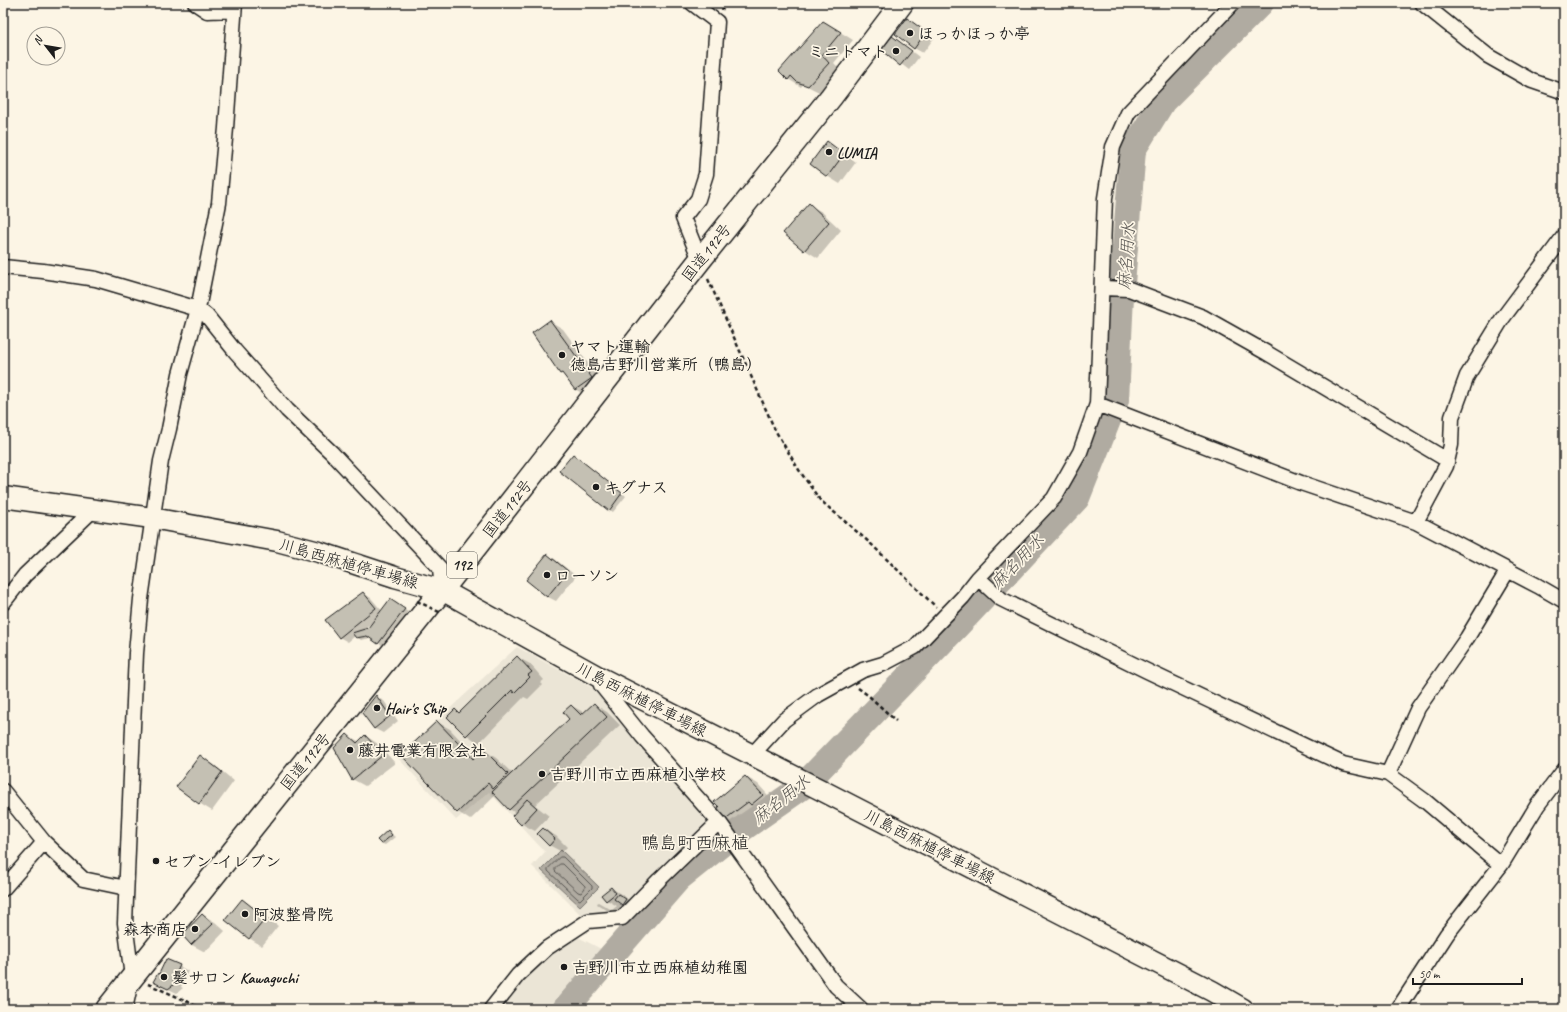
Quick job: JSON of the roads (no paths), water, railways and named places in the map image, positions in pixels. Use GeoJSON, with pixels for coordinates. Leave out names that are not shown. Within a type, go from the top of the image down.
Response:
{"type":"FeatureCollection","features":[{"type":"Feature","properties":{"kind":"highway","name":"国道192号"},"geometry":{"type":"LineString","coordinates":[[107,1009],[442,590],[700,260],[814,119],[902,3]]}},
{"type":"Feature","properties":{"kind":"main road","name":"川島西麻植停車場線"},"geometry":{"type":"LineString","coordinates":[[3,497],[152,518],[277,541],[320,552],[395,577],[442,590],[599,677],[1212,991],[1243,1009]]}},
{"type":"Feature","properties":{"kind":"street"},"geometry":{"type":"LineString","coordinates":[[125,1009],[132,977],[125,923],[136,653],[141,599],[161,461],[180,374],[198,309],[219,203],[226,128],[234,7],[207,11],[194,3]]}},
{"type":"Feature","properties":{"kind":"street"},"geometry":{"type":"LineString","coordinates":[[692,3],[717,22],[706,174],[698,199],[683,218],[700,260]]}},
{"type":"Feature","properties":{"kind":"street"},"geometry":{"type":"LineString","coordinates":[[752,755],[784,720],[818,695],[863,670],[883,664],[915,647],[1054,498],[1080,452],[1097,404],[1097,377],[1105,288],[1105,198],[1112,147],[1128,113],[1233,3]]}},
{"type":"Feature","properties":{"kind":"street"},"geometry":{"type":"LineString","coordinates":[[1422,3],[1488,56],[1532,81],[1564,92]]}},
{"type":"Feature","properties":{"kind":"street"},"geometry":{"type":"LineString","coordinates":[[1416,522],[1446,466],[1451,445],[1452,417],[1467,376],[1502,318],[1564,236]]}},
{"type":"Feature","properties":{"kind":"street"},"geometry":{"type":"LineString","coordinates":[[3,267],[96,279],[198,309],[207,316],[235,351],[287,410],[332,453],[440,568],[442,590]]}},
{"type":"Feature","properties":{"kind":"street"},"geometry":{"type":"LineString","coordinates":[[1105,288],[1129,289],[1203,317],[1448,460]]}},
{"type":"Feature","properties":{"kind":"street"},"geometry":{"type":"LineString","coordinates":[[1097,404],[1301,483],[1416,522],[1564,601]]}},
{"type":"Feature","properties":{"kind":"street"},"geometry":{"type":"LineString","coordinates":[[3,603],[25,575],[93,510]]}},
{"type":"Feature","properties":{"kind":"street"},"geometry":{"type":"LineString","coordinates":[[1388,774],[1418,708],[1467,638],[1508,570]]}},
{"type":"Feature","properties":{"kind":"street"},"geometry":{"type":"LineString","coordinates":[[978,578],[1001,598],[1146,671],[1343,764],[1388,774],[1425,801],[1501,865]]}},
{"type":"Feature","properties":{"kind":"street"},"geometry":{"type":"LineString","coordinates":[[599,677],[601,686],[642,736],[720,824],[836,986],[861,1009]]}},
{"type":"Feature","properties":{"kind":"street"},"geometry":{"type":"LineString","coordinates":[[1398,1009],[1447,934],[1501,865],[1537,806],[1563,773]]}},
{"type":"Feature","properties":{"kind":"street"},"geometry":{"type":"LineString","coordinates":[[3,791],[44,842],[83,879],[126,888]]}},
{"type":"Feature","properties":{"kind":"street"},"geometry":{"type":"LineString","coordinates":[[490,1009],[518,975],[547,948],[588,921],[622,918],[659,880],[720,824]]}},
{"type":"Feature","properties":{"kind":"street"},"geometry":{"type":"LineString","coordinates":[[3,889],[44,842]]}},
{"type":"Feature","properties":{"kind":"water"},"geometry":{"type":"Polygon","coordinates":[[[561,850],[599,887],[580,906],[541,870],[561,850]]]}},
{"type":"Feature","properties":{"kind":"waterway","name":"麻名用水"},"geometry":{"type":"LineString","coordinates":[[565,1009],[679,878],[729,838],[802,787],[958,625],[1077,498],[1116,400],[1121,296],[1133,150],[1163,101],[1261,3]]}},
{"type":"Feature","properties":{"kind":"place","name":"ほっかほっか亭"},"geometry":{"type":"Point","coordinates":[910,33]}},
{"type":"Feature","properties":{"kind":"place","name":"ミニトマト"},"geometry":{"type":"Point","coordinates":[896,51]}},
{"type":"Feature","properties":{"kind":"place","name":"LUMIA"},"geometry":{"type":"Point","coordinates":[829,152]}},
{"type":"Feature","properties":{"kind":"place","name":"ヤマト運輸 徳島吉野川営業所（鴨島）"},"geometry":{"type":"Point","coordinates":[562,355]}},
{"type":"Feature","properties":{"kind":"place","name":"キグナス"},"geometry":{"type":"Point","coordinates":[596,487]}},
{"type":"Feature","properties":{"kind":"place","name":"ローソン"},"geometry":{"type":"Point","coordinates":[547,575]}},
{"type":"Feature","properties":{"kind":"place","name":"Hair's Ship"},"geometry":{"type":"Point","coordinates":[377,708]}},
{"type":"Feature","properties":{"kind":"place","name":"藤井電業有限会社"},"geometry":{"type":"Point","coordinates":[350,750]}},
{"type":"Feature","properties":{"kind":"place","name":"吉野川市立西麻植小学校"},"geometry":{"type":"Point","coordinates":[542,774]}},
{"type":"Feature","properties":{"kind":"place","name":"セブン-イレブン"},"geometry":{"type":"Point","coordinates":[156,861]}},
{"type":"Feature","properties":{"kind":"place","name":"阿波整骨院"},"geometry":{"type":"Point","coordinates":[245,914]}},
{"type":"Feature","properties":{"kind":"place","name":"森本商店"},"geometry":{"type":"Point","coordinates":[195,929]}},
{"type":"Feature","properties":{"kind":"place","name":"吉野川市立西麻植幼稚園"},"geometry":{"type":"Point","coordinates":[564,967]}},
{"type":"Feature","properties":{"kind":"place","name":"髪サロン Kawaguchi"},"geometry":{"type":"Point","coordinates":[164,977]}},
{"type":"Feature","properties":{"kind":"district","name":"鴨島町西麻植"},"geometry":{"type":"Point","coordinates":[695,843]}}]}
